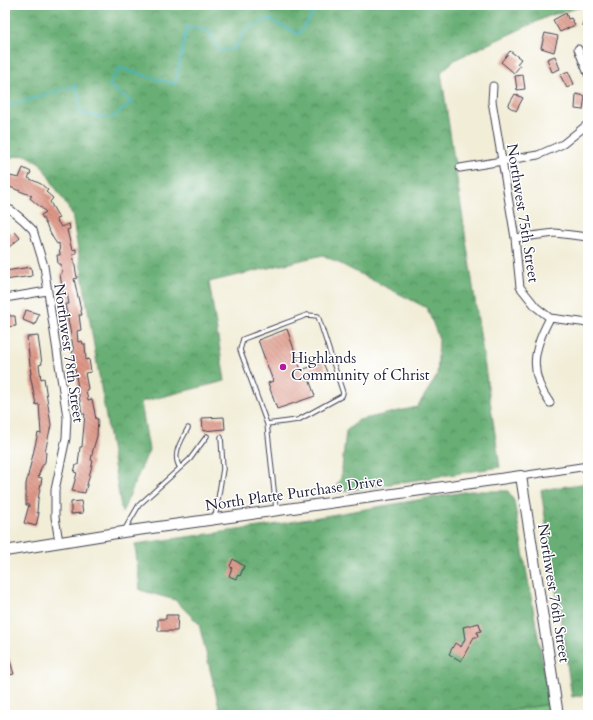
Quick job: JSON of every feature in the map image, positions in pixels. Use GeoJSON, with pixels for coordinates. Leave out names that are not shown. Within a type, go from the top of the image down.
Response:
{"type":"FeatureCollection","features":[{"type":"Feature","properties":{"kind":"street"},"geometry":{"type":"LineString","coordinates":[[578,49],[588,74]]}},
{"type":"Feature","properties":{"kind":"street","name":"Northwest 75th Street"},"geometry":{"type":"LineString","coordinates":[[493,86],[492,101],[515,238],[520,288],[536,307],[550,318]]}},
{"type":"Feature","properties":{"kind":"street"},"geometry":{"type":"LineString","coordinates":[[460,168],[538,155],[552,150],[588,124]]}},
{"type":"Feature","properties":{"kind":"street","name":"Northwest 78th Street"},"geometry":{"type":"LineString","coordinates":[[5,208],[11,210],[33,230],[44,266],[67,417],[66,438],[55,490],[55,517],[59,542]]}},
{"type":"Feature","properties":{"kind":"street"},"geometry":{"type":"LineString","coordinates":[[515,238],[555,233],[588,237]]}},
{"type":"Feature","properties":{"kind":"street"},"geometry":{"type":"LineString","coordinates":[[5,298],[47,290]]}},
{"type":"Feature","properties":{"kind":"street"},"geometry":{"type":"LineString","coordinates":[[550,403],[538,381],[534,365],[536,351],[542,332],[550,318],[588,323]]}},
{"type":"Feature","properties":{"kind":"street","name":"North Platte Purchase Drive"},"geometry":{"type":"LineString","coordinates":[[5,551],[123,532],[588,466]]}},
{"type":"Feature","properties":{"kind":"street","name":"Northwest 76th Street"},"geometry":{"type":"LineString","coordinates":[[521,476],[558,715]]}},
{"type":"Feature","properties":{"kind":"lane"},"geometry":{"type":"LineString","coordinates":[[267,424],[298,420],[342,396],[343,393],[318,316],[307,315],[243,339],[240,350],[267,424],[276,511]]}},
{"type":"Feature","properties":{"kind":"lane"},"geometry":{"type":"LineString","coordinates":[[180,468],[177,464],[176,452],[188,428]]}},
{"type":"Feature","properties":{"kind":"lane"},"geometry":{"type":"LineString","coordinates":[[123,532],[139,504],[190,459],[207,436]]}},
{"type":"Feature","properties":{"kind":"lane"},"geometry":{"type":"LineString","coordinates":[[215,519],[223,469],[221,437]]}},
{"type":"Feature","properties":{"kind":"green space"},"geometry":{"type":"Polygon","coordinates":[[[5,5],[588,5],[549,16],[456,59],[441,72],[500,467],[332,493],[341,478],[346,431],[359,420],[417,407],[437,376],[439,339],[427,308],[323,255],[209,282],[225,381],[141,402],[149,450],[122,513],[72,214],[40,163],[26,155],[5,158],[5,5]]]}},
{"type":"Feature","properties":{"kind":"green space"},"geometry":{"type":"Polygon","coordinates":[[[588,483],[588,694],[572,697],[541,490],[588,483]]]}},
{"type":"Feature","properties":{"kind":"green space"},"geometry":{"type":"Polygon","coordinates":[[[470,491],[508,491],[514,501],[550,704],[482,715],[221,715],[199,624],[175,600],[140,590],[135,544],[267,526],[470,491]]]}},
{"type":"Feature","properties":{"kind":"green space"},"geometry":{"type":"Polygon","coordinates":[[[550,704],[551,715],[482,715],[550,704]]]}},
{"type":"Feature","properties":{"kind":"building"},"geometry":{"type":"Polygon","coordinates":[[[588,10],[588,27],[582,25],[588,10]]]}},
{"type":"Feature","properties":{"kind":"building"},"geometry":{"type":"Polygon","coordinates":[[[566,13],[568,19],[571,18],[575,25],[560,32],[553,20],[566,13]]]}},
{"type":"Feature","properties":{"kind":"building"},"geometry":{"type":"Polygon","coordinates":[[[545,33],[558,36],[554,52],[541,48],[545,33]]]}},
{"type":"Feature","properties":{"kind":"building"},"geometry":{"type":"Polygon","coordinates":[[[510,51],[521,59],[517,64],[520,66],[514,73],[501,62],[510,51]]]}},
{"type":"Feature","properties":{"kind":"building"},"geometry":{"type":"Polygon","coordinates":[[[555,56],[560,69],[552,72],[547,59],[555,56]]]}},
{"type":"Feature","properties":{"kind":"building"},"geometry":{"type":"Polygon","coordinates":[[[568,71],[574,84],[567,88],[560,75],[568,71]]]}},
{"type":"Feature","properties":{"kind":"building"},"geometry":{"type":"Polygon","coordinates":[[[523,75],[525,89],[517,90],[515,76],[523,75]]]}},
{"type":"Feature","properties":{"kind":"building"},"geometry":{"type":"Polygon","coordinates":[[[515,94],[523,98],[516,111],[508,106],[515,94]]]}},
{"type":"Feature","properties":{"kind":"building"},"geometry":{"type":"Polygon","coordinates":[[[576,94],[585,96],[583,110],[575,109],[576,94]]]}},
{"type":"Feature","properties":{"kind":"building"},"geometry":{"type":"Polygon","coordinates":[[[23,168],[31,172],[28,178],[41,184],[48,190],[46,192],[53,198],[50,202],[59,218],[56,219],[61,227],[69,224],[70,229],[67,230],[72,250],[76,249],[76,254],[73,254],[77,278],[74,279],[82,315],[79,315],[81,330],[77,331],[78,342],[82,341],[83,344],[85,344],[86,360],[89,359],[91,372],[85,373],[88,389],[86,390],[88,400],[92,399],[96,419],[98,419],[97,436],[91,460],[93,461],[85,493],[72,491],[77,473],[74,472],[76,465],[78,465],[80,447],[82,447],[85,414],[82,414],[72,351],[74,351],[65,304],[69,304],[67,293],[63,294],[60,274],[62,273],[61,264],[58,264],[57,255],[60,255],[59,243],[57,244],[53,238],[41,215],[46,212],[30,198],[32,196],[10,187],[7,199],[5,199],[5,175],[19,178],[23,168]]]}},
{"type":"Feature","properties":{"kind":"building"},"geometry":{"type":"Polygon","coordinates":[[[5,228],[11,236],[15,232],[20,238],[8,248],[5,244],[5,228]]]}},
{"type":"Feature","properties":{"kind":"building"},"geometry":{"type":"Polygon","coordinates":[[[31,267],[32,276],[5,280],[5,271],[31,267]]]}},
{"type":"Feature","properties":{"kind":"building"},"geometry":{"type":"Polygon","coordinates":[[[26,310],[39,314],[35,325],[23,320],[26,310]]]}},
{"type":"Feature","properties":{"kind":"building"},"geometry":{"type":"Polygon","coordinates":[[[9,313],[10,316],[15,316],[16,326],[5,327],[5,314],[9,313]]]}},
{"type":"Feature","properties":{"kind":"building","name":"Highlands Community of Christ"},"geometry":{"type":"Polygon","coordinates":[[[287,329],[301,370],[323,363],[327,372],[309,379],[315,396],[277,409],[268,383],[273,381],[258,340],[287,329]]]}},
{"type":"Feature","properties":{"kind":"building"},"geometry":{"type":"Polygon","coordinates":[[[38,336],[42,364],[39,365],[41,379],[44,378],[51,425],[45,452],[45,462],[38,477],[42,478],[38,499],[37,513],[39,513],[36,526],[24,523],[29,505],[26,505],[26,484],[38,433],[41,434],[39,404],[36,405],[30,374],[27,337],[38,336]]]}},
{"type":"Feature","properties":{"kind":"building"},"geometry":{"type":"Polygon","coordinates":[[[224,417],[225,429],[203,431],[202,418],[224,417]]]}},
{"type":"Feature","properties":{"kind":"building"},"geometry":{"type":"Polygon","coordinates":[[[81,501],[83,513],[71,514],[71,502],[81,501]]]}},
{"type":"Feature","properties":{"kind":"building"},"geometry":{"type":"Polygon","coordinates":[[[233,559],[244,566],[240,576],[238,575],[236,579],[229,576],[232,568],[230,566],[233,559]]]}},
{"type":"Feature","properties":{"kind":"building"},"geometry":{"type":"Polygon","coordinates":[[[166,615],[178,615],[177,631],[158,631],[158,619],[166,619],[166,615]]]}},
{"type":"Feature","properties":{"kind":"building"},"geometry":{"type":"Polygon","coordinates":[[[479,623],[481,631],[477,632],[478,637],[474,637],[461,661],[449,654],[455,643],[461,647],[465,639],[463,627],[479,623]]]}},
{"type":"Feature","properties":{"kind":"building"},"geometry":{"type":"Polygon","coordinates":[[[5,651],[7,651],[14,674],[5,676],[5,651]]]}},
{"type":"Feature","properties":{"kind":"waterway"},"geometry":{"type":"LineString","coordinates":[[5,107],[76,85],[81,114],[112,118],[132,102],[109,85],[119,68],[175,84],[187,27],[209,31],[219,50],[234,49],[247,28],[269,19],[299,34],[316,9],[315,5]]}},
{"type":"Feature","properties":{"kind":"place","name":"Highlands Community of Christ"},"geometry":{"type":"Point","coordinates":[283,367]}}]}
